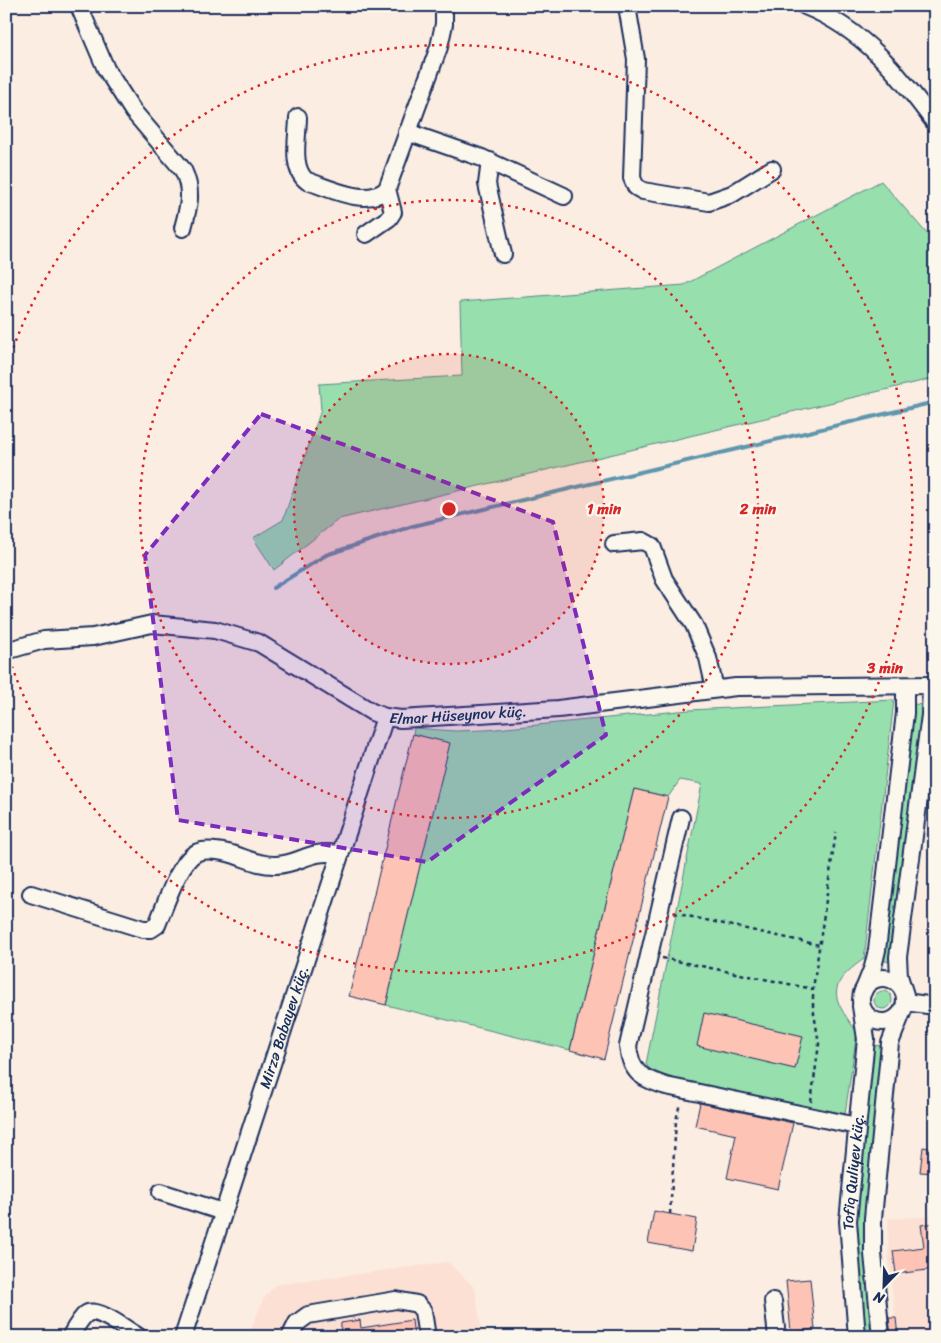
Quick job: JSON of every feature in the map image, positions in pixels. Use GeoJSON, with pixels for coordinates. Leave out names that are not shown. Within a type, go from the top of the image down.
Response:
{"type":"FeatureCollection","features":[{"type":"Feature","properties":{"kind":"street"},"geometry":{"type":"LineString","coordinates":[[79,6],[106,69],[133,111],[183,170],[188,181],[190,202],[183,228]]}},
{"type":"Feature","properties":{"kind":"street"},"geometry":{"type":"LineString","coordinates":[[298,118],[297,167],[301,176],[307,181],[359,197],[370,198],[380,196],[387,189],[439,46],[444,24],[444,6]]}},
{"type":"Feature","properties":{"kind":"street"},"geometry":{"type":"LineString","coordinates":[[627,6],[636,59],[632,178],[636,187],[643,191],[709,202],[732,194],[772,169]]}},
{"type":"Feature","properties":{"kind":"street"},"geometry":{"type":"LineString","coordinates":[[805,6],[842,23],[883,58],[902,78],[935,123]]}},
{"type":"Feature","properties":{"kind":"street"},"geometry":{"type":"LineString","coordinates":[[408,132],[490,161],[564,196]]}},
{"type":"Feature","properties":{"kind":"street"},"geometry":{"type":"LineString","coordinates":[[490,161],[487,184],[503,254]]}},
{"type":"Feature","properties":{"kind":"street"},"geometry":{"type":"LineString","coordinates":[[366,234],[388,218],[392,212],[387,189]]}},
{"type":"Feature","properties":{"kind":"street"},"geometry":{"type":"LineString","coordinates":[[614,544],[643,542],[652,546],[664,580],[694,625],[708,658],[715,689]]}},
{"type":"Feature","properties":{"kind":"street","name":"Elmar Hüseynov küç."},"geometry":{"type":"LineString","coordinates":[[6,652],[44,640],[93,637],[152,624],[215,630],[258,643],[284,657],[337,692],[385,717],[401,719],[522,713],[758,685],[933,685]]}},
{"type":"Feature","properties":{"kind":"street"},"geometry":{"type":"LineString","coordinates":[[906,686],[905,714],[876,950],[873,967],[862,999],[870,1018],[885,1022],[892,1020],[904,1003],[898,957],[929,759],[933,685]]}},
{"type":"Feature","properties":{"kind":"street","name":"Mirzə Babayev küç."},"geometry":{"type":"LineString","coordinates":[[183,1337],[385,717]]}},
{"type":"Feature","properties":{"kind":"street"},"geometry":{"type":"LineString","coordinates":[[681,818],[628,1046],[630,1061],[636,1072],[648,1080],[684,1090],[857,1126]]}},
{"type":"Feature","properties":{"kind":"street"},"geometry":{"type":"LineString","coordinates":[[31,894],[143,929],[152,929],[157,924],[181,869],[189,858],[198,852],[214,850],[261,864],[275,865],[323,851],[339,854]]}},
{"type":"Feature","properties":{"kind":"street"},"geometry":{"type":"LineString","coordinates":[[862,999],[872,981],[885,978],[898,984],[904,1003]]}},
{"type":"Feature","properties":{"kind":"street","name":"Tofiq Quliyev küç."},"geometry":{"type":"LineString","coordinates":[[857,1337],[848,1228],[866,1039],[862,999]]}},
{"type":"Feature","properties":{"kind":"street"},"geometry":{"type":"LineString","coordinates":[[904,1003],[935,1006]]}},
{"type":"Feature","properties":{"kind":"street","name":"Tofiq Quliyev küç."},"geometry":{"type":"LineString","coordinates":[[882,1337],[873,1248],[873,1218],[890,1043],[904,1003]]}},
{"type":"Feature","properties":{"kind":"street"},"geometry":{"type":"LineString","coordinates":[[161,1192],[223,1212]]}},
{"type":"Feature","properties":{"kind":"street"},"geometry":{"type":"LineString","coordinates":[[290,1337],[297,1324],[308,1315],[396,1300],[408,1300],[417,1304],[423,1311],[427,1337]]}},
{"type":"Feature","properties":{"kind":"street"},"geometry":{"type":"LineString","coordinates":[[773,1301],[777,1337]]}},
{"type":"Feature","properties":{"kind":"street"},"geometry":{"type":"LineString","coordinates":[[70,1337],[86,1314],[92,1312],[101,1314],[139,1337]]}},
{"type":"Feature","properties":{"kind":"path"},"geometry":{"type":"LineString","coordinates":[[809,1116],[819,1044],[813,1008],[813,989],[836,832]]}},
{"type":"Feature","properties":{"kind":"path"},"geometry":{"type":"LineString","coordinates":[[660,909],[819,946]]}},
{"type":"Feature","properties":{"kind":"path"},"geometry":{"type":"LineString","coordinates":[[649,955],[813,989]]}},
{"type":"Feature","properties":{"kind":"path"},"geometry":{"type":"LineString","coordinates":[[670,1214],[676,1121],[684,1090]]}},
{"type":"Feature","properties":{"kind":"highlighted area"},"geometry":{"type":"Polygon","coordinates":[[[261,414],[553,522],[606,735],[427,862],[178,820],[145,555],[261,414]]]}},
{"type":"Feature","properties":{"kind":"shaded area"},"geometry":{"type":"Polygon","coordinates":[[[935,1216],[935,1337],[898,1337],[889,1264],[888,1219],[935,1216]]]}},
{"type":"Feature","properties":{"kind":"shaded area"},"geometry":{"type":"Polygon","coordinates":[[[448,1262],[475,1288],[482,1337],[248,1337],[263,1300],[275,1285],[448,1262]]]}},
{"type":"Feature","properties":{"kind":"green space"},"geometry":{"type":"Polygon","coordinates":[[[881,181],[935,243],[935,378],[339,519],[274,570],[253,538],[283,520],[321,410],[319,384],[462,376],[460,302],[684,285],[881,181]]]}},
{"type":"Feature","properties":{"kind":"green space"},"geometry":{"type":"Polygon","coordinates":[[[894,700],[864,959],[851,968],[843,977],[836,993],[842,1010],[857,1032],[845,1114],[654,1076],[646,1064],[702,784],[680,780],[668,797],[634,789],[570,1050],[386,1005],[449,744],[413,734],[414,728],[455,731],[486,730],[689,710],[894,700]]]}},
{"type":"Feature","properties":{"kind":"green space"},"geometry":{"type":"Polygon","coordinates":[[[914,704],[924,705],[891,962],[880,960],[914,704]]]}},
{"type":"Feature","properties":{"kind":"green space"},"geometry":{"type":"Polygon","coordinates":[[[879,991],[887,991],[892,996],[890,1007],[879,1009],[874,1004],[874,996],[879,991]]]}},
{"type":"Feature","properties":{"kind":"green space"},"geometry":{"type":"Polygon","coordinates":[[[871,1045],[883,1046],[864,1237],[873,1337],[863,1337],[854,1241],[871,1045]]]}},
{"type":"Feature","properties":{"kind":"building"},"geometry":{"type":"Polygon","coordinates":[[[413,734],[450,743],[386,1005],[349,996],[413,734]]]}},
{"type":"Feature","properties":{"kind":"building"},"geometry":{"type":"Polygon","coordinates":[[[634,789],[668,797],[604,1059],[570,1050],[634,789]]]}},
{"type":"Feature","properties":{"kind":"building"},"geometry":{"type":"Polygon","coordinates":[[[704,1013],[803,1036],[795,1069],[697,1046],[704,1013]]]}},
{"type":"Feature","properties":{"kind":"building"},"geometry":{"type":"Polygon","coordinates":[[[700,1103],[793,1123],[778,1189],[727,1178],[736,1135],[695,1126],[700,1103]]]}},
{"type":"Feature","properties":{"kind":"building"},"geometry":{"type":"Polygon","coordinates":[[[923,1147],[935,1149],[935,1173],[920,1172],[923,1147]]]}},
{"type":"Feature","properties":{"kind":"building"},"geometry":{"type":"Polygon","coordinates":[[[654,1211],[697,1219],[692,1251],[648,1243],[654,1211]]]}},
{"type":"Feature","properties":{"kind":"building"},"geometry":{"type":"Polygon","coordinates":[[[935,1223],[935,1269],[896,1274],[893,1251],[924,1247],[921,1225],[935,1223]]]}},
{"type":"Feature","properties":{"kind":"building"},"geometry":{"type":"Polygon","coordinates":[[[810,1279],[815,1329],[791,1332],[786,1281],[810,1279]]]}},
{"type":"Feature","properties":{"kind":"building"},"geometry":{"type":"Polygon","coordinates":[[[889,1318],[896,1318],[898,1337],[891,1337],[889,1318]]]}},
{"type":"Feature","properties":{"kind":"building"},"geometry":{"type":"Polygon","coordinates":[[[360,1320],[361,1328],[412,1320],[414,1337],[340,1337],[341,1323],[360,1320]]]}},
{"type":"Feature","properties":{"kind":"waterway"},"geometry":{"type":"LineString","coordinates":[[273,588],[326,555],[413,526],[935,402]]}}]}
